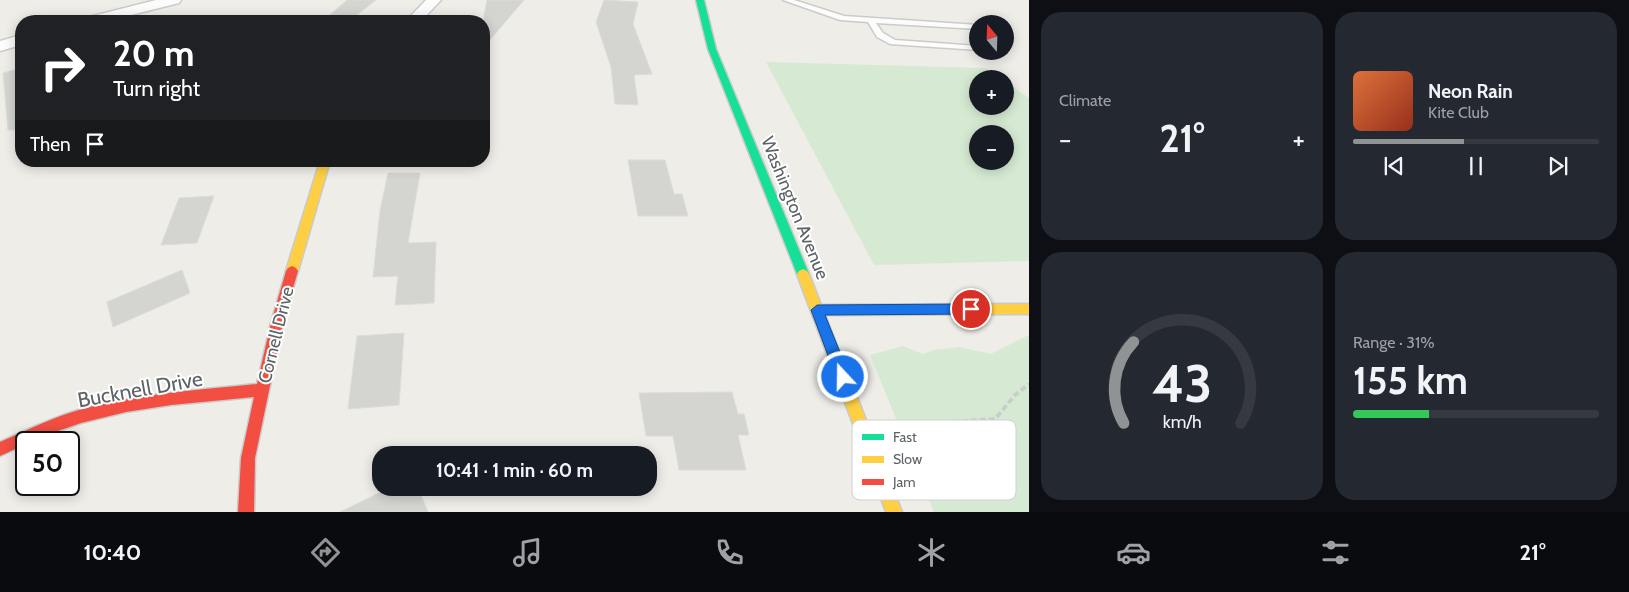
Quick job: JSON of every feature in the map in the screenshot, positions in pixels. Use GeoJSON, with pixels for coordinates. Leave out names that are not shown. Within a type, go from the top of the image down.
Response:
{"type":"FeatureCollection","features":[{"type":"Feature","properties":{"kind":"street"},"geometry":{"type":"LineString","coordinates":[[114,15],[174,0]]}},
{"type":"Feature","properties":{"kind":"street"},"geometry":{"type":"LineString","coordinates":[[419,15],[434,0]]}},
{"type":"Feature","properties":{"kind":"street","name":"Washington Avenue"},"geometry":{"type":"LineString","coordinates":[[700,0],[712,49],[817,310],[859,420]]}},
{"type":"Feature","properties":{"kind":"street"},"geometry":{"type":"LineString","coordinates":[[0,46],[15,42]]}},
{"type":"Feature","properties":{"kind":"street","name":"Cornell Drive"},"geometry":{"type":"LineString","coordinates":[[246,512],[248,458],[262,390],[277,323],[323,167]]}},
{"type":"Feature","properties":{"kind":"street"},"geometry":{"type":"LineString","coordinates":[[817,310],[1029,309]]}},
{"type":"Feature","properties":{"kind":"street","name":"Bucknell Drive"},"geometry":{"type":"LineString","coordinates":[[0,449],[48,428],[82,416],[122,407],[262,390]]}},
{"type":"Feature","properties":{"kind":"street","name":"Washington Avenue"},"geometry":{"type":"LineString","coordinates":[[889,500],[894,512]]}},
{"type":"Feature","properties":{"kind":"lane"},"geometry":{"type":"LineString","coordinates":[[788,0],[843,18],[969,26]]}},
{"type":"Feature","properties":{"kind":"lane"},"geometry":{"type":"LineString","coordinates":[[871,20],[880,35],[893,42],[969,47]]}},
{"type":"Feature","properties":{"kind":"path"},"geometry":{"type":"LineString","coordinates":[[980,420],[995,419],[1015,395],[1029,384]]}},
{"type":"Feature","properties":{"kind":"green space"},"geometry":{"type":"Polygon","coordinates":[[[766,62],[986,68],[989,70],[969,70],[969,115],[1014,115],[1014,87],[1029,98],[1029,261],[874,265],[766,62]]]}},
{"type":"Feature","properties":{"kind":"green space"},"geometry":{"type":"Polygon","coordinates":[[[1029,335],[1029,512],[934,512],[929,500],[1016,500],[1016,420],[896,420],[870,355],[903,346],[923,354],[934,350],[959,347],[991,354],[1029,335]]]}},
{"type":"Feature","properties":{"kind":"building"},"geometry":{"type":"Polygon","coordinates":[[[347,0],[376,0],[357,15],[330,15],[347,0]]]}},
{"type":"Feature","properties":{"kind":"building"},"geometry":{"type":"Polygon","coordinates":[[[487,0],[524,0],[490,40],[490,15],[484,15],[487,0]]]}},
{"type":"Feature","properties":{"kind":"building"},"geometry":{"type":"Polygon","coordinates":[[[604,0],[638,2],[633,24],[652,74],[634,75],[638,105],[615,104],[611,67],[596,22],[604,0]]]}},
{"type":"Feature","properties":{"kind":"building"},"geometry":{"type":"Polygon","coordinates":[[[15,70],[15,130],[8,130],[3,73],[15,70]]]}},
{"type":"Feature","properties":{"kind":"building"},"geometry":{"type":"Polygon","coordinates":[[[628,160],[665,160],[674,194],[682,194],[688,216],[638,216],[628,160]]]}},
{"type":"Feature","properties":{"kind":"building"},"geometry":{"type":"Polygon","coordinates":[[[388,173],[420,173],[408,243],[436,242],[434,303],[395,305],[398,276],[373,277],[380,211],[388,173]]]}},
{"type":"Feature","properties":{"kind":"building"},"geometry":{"type":"Polygon","coordinates":[[[214,196],[197,243],[161,245],[179,198],[214,196]]]}},
{"type":"Feature","properties":{"kind":"building"},"geometry":{"type":"Polygon","coordinates":[[[182,270],[190,293],[113,327],[107,302],[182,270]]]}},
{"type":"Feature","properties":{"kind":"building"},"geometry":{"type":"Polygon","coordinates":[[[404,333],[399,405],[348,409],[357,336],[404,333]]]}},
{"type":"Feature","properties":{"kind":"building"},"geometry":{"type":"Polygon","coordinates":[[[732,392],[738,414],[744,414],[749,435],[738,435],[746,470],[679,470],[673,436],[646,436],[639,393],[732,392]]]}},
{"type":"Feature","properties":{"kind":"building"},"geometry":{"type":"Polygon","coordinates":[[[373,496],[421,496],[428,512],[340,512],[373,496]]]}},
{"type":"Feature","properties":{"kind":"traffic: fast"},"geometry":{"type":"LineString","coordinates":[[700,0],[712,49],[803,274]]}},
{"type":"Feature","properties":{"kind":"traffic: slow"},"geometry":{"type":"LineString","coordinates":[[292,271],[323,167]]}},
{"type":"Feature","properties":{"kind":"traffic: slow"},"geometry":{"type":"LineString","coordinates":[[803,274],[859,420]]}},
{"type":"Feature","properties":{"kind":"traffic: slow"},"geometry":{"type":"LineString","coordinates":[[817,310],[1029,309]]}},
{"type":"Feature","properties":{"kind":"traffic: slow"},"geometry":{"type":"LineString","coordinates":[[889,500],[894,512]]}},
{"type":"Feature","properties":{"kind":"traffic: jam"},"geometry":{"type":"LineString","coordinates":[[246,512],[248,458],[277,323],[292,271]]}},
{"type":"Feature","properties":{"kind":"traffic: jam"},"geometry":{"type":"LineString","coordinates":[[0,449],[60,423],[103,410],[171,399],[262,390]]}},
{"type":"Feature","properties":{"kind":"route"},"geometry":{"type":"LineString","coordinates":[[843,377],[817,310],[971,309]]}}]}
